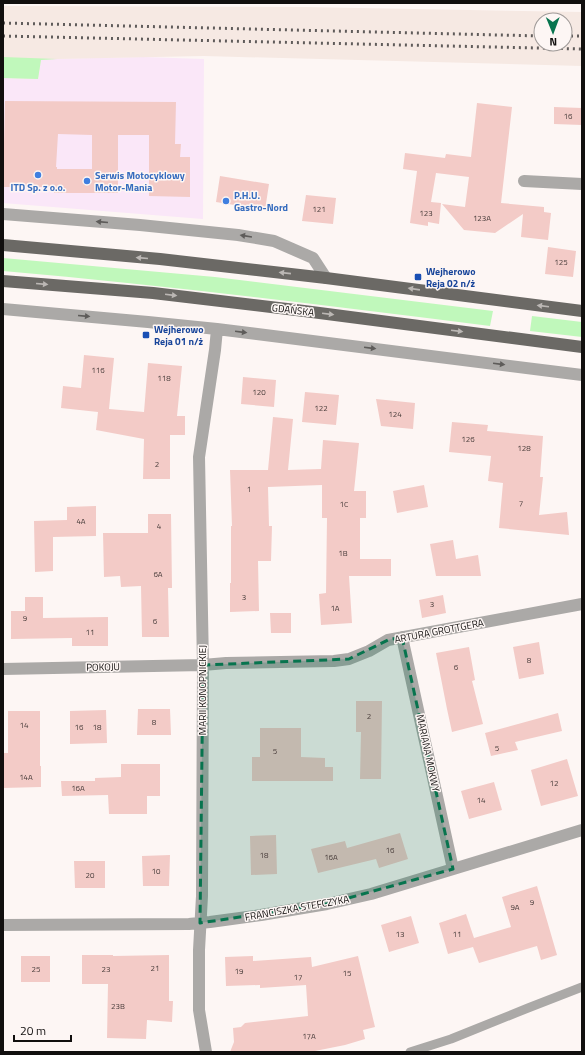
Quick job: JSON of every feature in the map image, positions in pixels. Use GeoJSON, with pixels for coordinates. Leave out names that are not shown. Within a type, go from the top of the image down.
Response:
{"type":"FeatureCollection","features":[{"type":"Feature","properties":{"kind":"main road"},"geometry":{"type":"LineString","coordinates":[[3,245],[326,278],[582,311]]}},
{"type":"Feature","properties":{"kind":"main road","name":"GDAŃSKA"},"geometry":{"type":"LineString","coordinates":[[3,281],[153,293],[582,347]]}},
{"type":"Feature","properties":{"kind":"street"},"geometry":{"type":"LineString","coordinates":[[524,181],[582,184]]}},
{"type":"Feature","properties":{"kind":"street"},"geometry":{"type":"LineString","coordinates":[[3,214],[238,235],[274,241],[313,258],[326,278]]}},
{"type":"Feature","properties":{"kind":"street"},"geometry":{"type":"LineString","coordinates":[[3,309],[217,329],[582,375]]}},
{"type":"Feature","properties":{"kind":"street","name":"MARII KONOPNICKIEJ"},"geometry":{"type":"LineString","coordinates":[[206,1052],[200,1010],[203,665],[199,457],[217,329]]}},
{"type":"Feature","properties":{"kind":"street","name":"ARTURA GROTTGERA"},"geometry":{"type":"LineString","coordinates":[[203,665],[226,663],[334,661],[349,659],[369,651],[388,640],[582,604]]}},
{"type":"Feature","properties":{"kind":"street","name":"MARIANA MOKWY"},"geometry":{"type":"LineString","coordinates":[[402,637],[453,869]]}},
{"type":"Feature","properties":{"kind":"street","name":"POKOJU"},"geometry":{"type":"LineString","coordinates":[[3,669],[203,665]]}},
{"type":"Feature","properties":{"kind":"street","name":"FRANCISZKA STEFCZYKA"},"geometry":{"type":"LineString","coordinates":[[3,925],[200,923],[261,915],[327,904],[371,894],[582,830]]}},
{"type":"Feature","properties":{"kind":"lane"},"geometry":{"type":"LineString","coordinates":[[410,1052],[451,1039],[582,987]]}},
{"type":"Feature","properties":{"kind":"highlighted area"},"geometry":{"type":"Polygon","coordinates":[[[402,637],[453,869],[327,904],[200,923],[203,665],[349,659],[388,640],[402,637]]]}},
{"type":"Feature","properties":{"kind":"shaded area"},"geometry":{"type":"Polygon","coordinates":[[[3,6],[305,7],[582,12],[582,66],[204,56],[57,59],[41,60],[38,79],[3,78],[3,6]]]}},
{"type":"Feature","properties":{"kind":"shaded area"},"geometry":{"type":"Polygon","coordinates":[[[143,57],[204,59],[203,219],[3,203],[3,78],[38,79],[41,59],[143,57]]]}},
{"type":"Feature","properties":{"kind":"green space"},"geometry":{"type":"Polygon","coordinates":[[[3,57],[57,59],[41,60],[38,79],[3,78],[3,57]]]}},
{"type":"Feature","properties":{"kind":"green space"},"geometry":{"type":"Polygon","coordinates":[[[3,258],[215,277],[493,311],[490,326],[186,289],[3,271],[3,258]]]}},
{"type":"Feature","properties":{"kind":"green space"},"geometry":{"type":"Polygon","coordinates":[[[532,316],[582,322],[582,337],[530,331],[532,316]]]}},
{"type":"Feature","properties":{"kind":"building"},"geometry":{"type":"Polygon","coordinates":[[[5,101],[176,102],[175,144],[181,144],[180,157],[190,157],[190,197],[149,196],[149,135],[118,135],[118,193],[54,193],[54,187],[3,187],[5,101]],[[58,134],[57,169],[92,169],[92,135],[58,134]]]}},
{"type":"Feature","properties":{"kind":"building"},"geometry":{"type":"Polygon","coordinates":[[[477,103],[512,107],[501,203],[544,207],[544,212],[551,213],[548,240],[521,237],[523,214],[495,233],[464,230],[442,204],[465,207],[469,177],[436,173],[431,202],[441,203],[439,224],[428,222],[428,226],[410,223],[417,171],[403,169],[405,153],[445,158],[446,154],[471,157],[477,103]]]}},
{"type":"Feature","properties":{"kind":"building"},"geometry":{"type":"Polygon","coordinates":[[[554,107],[582,108],[582,125],[554,124],[554,107]]]}},
{"type":"Feature","properties":{"kind":"building"},"geometry":{"type":"Polygon","coordinates":[[[220,176],[269,184],[265,210],[216,202],[220,176]]]}},
{"type":"Feature","properties":{"kind":"building"},"geometry":{"type":"Polygon","coordinates":[[[306,195],[336,198],[333,224],[302,221],[306,195]]]}},
{"type":"Feature","properties":{"kind":"building"},"geometry":{"type":"Polygon","coordinates":[[[548,247],[576,251],[573,277],[545,274],[548,247]]]}},
{"type":"Feature","properties":{"kind":"building"},"geometry":{"type":"Polygon","coordinates":[[[84,355],[114,358],[109,409],[144,412],[148,363],[182,366],[177,416],[185,416],[185,435],[170,435],[170,479],[143,479],[144,439],[96,430],[98,412],[61,408],[63,386],[81,388],[84,355]]]}},
{"type":"Feature","properties":{"kind":"building"},"geometry":{"type":"Polygon","coordinates":[[[243,377],[276,380],[274,407],[241,404],[243,377]]]}},
{"type":"Feature","properties":{"kind":"building"},"geometry":{"type":"Polygon","coordinates":[[[305,392],[339,395],[336,425],[302,422],[305,392]]]}},
{"type":"Feature","properties":{"kind":"building"},"geometry":{"type":"Polygon","coordinates":[[[376,399],[415,403],[413,429],[381,426],[376,399]]]}},
{"type":"Feature","properties":{"kind":"building"},"geometry":{"type":"Polygon","coordinates":[[[273,417],[293,419],[288,470],[321,469],[323,440],[359,443],[354,491],[366,491],[366,518],[360,518],[360,559],[391,559],[391,576],[349,576],[352,623],[321,625],[319,594],[326,593],[327,518],[322,518],[322,485],[268,487],[269,526],[272,526],[271,561],[258,561],[259,611],[230,612],[232,526],[230,470],[268,470],[273,417]]]}},
{"type":"Feature","properties":{"kind":"building"},"geometry":{"type":"Polygon","coordinates":[[[452,422],[488,425],[487,431],[543,436],[540,477],[543,477],[539,515],[567,512],[569,535],[499,528],[503,483],[488,481],[491,456],[449,452],[452,422]]]}},
{"type":"Feature","properties":{"kind":"building"},"geometry":{"type":"Polygon","coordinates":[[[424,485],[428,507],[397,513],[393,491],[424,485]]]}},
{"type":"Feature","properties":{"kind":"building"},"geometry":{"type":"Polygon","coordinates":[[[96,506],[96,536],[53,537],[53,571],[35,572],[34,521],[67,520],[67,507],[96,506]]]}},
{"type":"Feature","properties":{"kind":"building"},"geometry":{"type":"Polygon","coordinates":[[[148,514],[171,514],[172,588],[168,588],[169,637],[142,637],[141,586],[121,587],[120,576],[104,577],[103,533],[148,533],[148,514]]]}},
{"type":"Feature","properties":{"kind":"building"},"geometry":{"type":"Polygon","coordinates":[[[453,540],[456,559],[478,555],[481,576],[436,576],[430,544],[453,540]]]}},
{"type":"Feature","properties":{"kind":"building"},"geometry":{"type":"Polygon","coordinates":[[[443,595],[446,613],[422,618],[419,600],[443,595]]]}},
{"type":"Feature","properties":{"kind":"building"},"geometry":{"type":"Polygon","coordinates":[[[25,597],[43,597],[43,618],[108,617],[108,646],[72,646],[72,638],[11,639],[11,611],[25,611],[25,597]]]}},
{"type":"Feature","properties":{"kind":"building"},"geometry":{"type":"Polygon","coordinates":[[[270,613],[291,613],[291,633],[271,633],[270,613]]]}},
{"type":"Feature","properties":{"kind":"building"},"geometry":{"type":"Polygon","coordinates":[[[539,642],[544,674],[519,679],[513,647],[539,642]]]}},
{"type":"Feature","properties":{"kind":"building"},"geometry":{"type":"Polygon","coordinates":[[[469,647],[475,680],[472,681],[483,724],[452,732],[436,653],[469,647]]]}},
{"type":"Feature","properties":{"kind":"building"},"geometry":{"type":"Polygon","coordinates":[[[356,701],[382,701],[381,779],[360,779],[361,732],[356,732],[356,701]]]}},
{"type":"Feature","properties":{"kind":"building"},"geometry":{"type":"Polygon","coordinates":[[[138,709],[170,709],[171,735],[137,735],[138,709]]]}},
{"type":"Feature","properties":{"kind":"building"},"geometry":{"type":"Polygon","coordinates":[[[106,710],[107,743],[70,744],[70,711],[106,710]]]}},
{"type":"Feature","properties":{"kind":"building"},"geometry":{"type":"Polygon","coordinates":[[[8,711],[40,711],[41,787],[3,788],[3,753],[8,753],[8,711]]]}},
{"type":"Feature","properties":{"kind":"building"},"geometry":{"type":"Polygon","coordinates":[[[558,713],[562,731],[515,742],[518,750],[491,756],[485,733],[558,713]]]}},
{"type":"Feature","properties":{"kind":"building"},"geometry":{"type":"Polygon","coordinates":[[[260,728],[301,728],[301,757],[325,758],[325,767],[333,767],[333,781],[252,781],[252,757],[260,757],[260,728]]]}},
{"type":"Feature","properties":{"kind":"building"},"geometry":{"type":"Polygon","coordinates":[[[567,759],[578,796],[541,806],[531,770],[567,759]]]}},
{"type":"Feature","properties":{"kind":"building"},"geometry":{"type":"Polygon","coordinates":[[[121,764],[160,764],[160,796],[147,796],[147,814],[109,814],[108,795],[62,796],[61,781],[95,781],[95,778],[121,777],[121,764]]]}},
{"type":"Feature","properties":{"kind":"building"},"geometry":{"type":"Polygon","coordinates":[[[494,782],[502,810],[469,819],[461,791],[494,782]]]}},
{"type":"Feature","properties":{"kind":"building"},"geometry":{"type":"Polygon","coordinates":[[[400,833],[408,859],[379,868],[376,859],[318,873],[311,849],[345,841],[347,848],[400,833]]]}},
{"type":"Feature","properties":{"kind":"building"},"geometry":{"type":"Polygon","coordinates":[[[276,835],[277,874],[251,875],[250,836],[276,835]]]}},
{"type":"Feature","properties":{"kind":"building"},"geometry":{"type":"Polygon","coordinates":[[[170,855],[169,886],[143,886],[142,856],[170,855]]]}},
{"type":"Feature","properties":{"kind":"building"},"geometry":{"type":"Polygon","coordinates":[[[74,861],[105,861],[105,888],[75,888],[74,861]]]}},
{"type":"Feature","properties":{"kind":"building"},"geometry":{"type":"Polygon","coordinates":[[[537,886],[557,955],[541,960],[537,946],[479,963],[473,947],[448,954],[439,923],[466,914],[474,938],[511,927],[502,897],[537,886]]]}},
{"type":"Feature","properties":{"kind":"building"},"geometry":{"type":"Polygon","coordinates":[[[411,916],[419,943],[389,952],[381,925],[411,916]]]}},
{"type":"Feature","properties":{"kind":"building"},"geometry":{"type":"Polygon","coordinates":[[[82,955],[169,955],[169,1001],[173,1001],[172,1022],[147,1020],[146,1039],[107,1038],[108,984],[82,984],[82,955]]]}},
{"type":"Feature","properties":{"kind":"building"},"geometry":{"type":"Polygon","coordinates":[[[21,956],[50,956],[50,982],[21,982],[21,956]]]}},
{"type":"Feature","properties":{"kind":"building"},"geometry":{"type":"Polygon","coordinates":[[[253,956],[253,961],[311,957],[312,967],[358,956],[375,1027],[363,1030],[365,1039],[345,1045],[310,1052],[230,1052],[234,1042],[233,1028],[241,1027],[245,1023],[308,1016],[306,985],[260,988],[260,985],[226,986],[225,957],[253,956]]]}},
{"type":"Feature","properties":{"kind":"railway"},"geometry":{"type":"LineString","coordinates":[[3,23],[533,36]]}},
{"type":"Feature","properties":{"kind":"railway"},"geometry":{"type":"LineString","coordinates":[[3,36],[582,49]]}},
{"type":"Feature","properties":{"kind":"railway"},"geometry":{"type":"LineString","coordinates":[[573,36],[582,36]]}},
{"type":"Feature","properties":{"kind":"place","name":"ITD Sp. z o.o."},"geometry":{"type":"Point","coordinates":[38,175]}},
{"type":"Feature","properties":{"kind":"place","name":"Serwis Motocyklowy Motor-Mania"},"geometry":{"type":"Point","coordinates":[87,181]}},
{"type":"Feature","properties":{"kind":"place","name":"P.H.U. Gastro-Nord"},"geometry":{"type":"Point","coordinates":[226,201]}},
{"type":"Feature","properties":{"kind":"place","name":"Wejherowo Reja 02 n/ż"},"geometry":{"type":"Point","coordinates":[418,277]}},
{"type":"Feature","properties":{"kind":"place","name":"Wejherowo Reja 01 n/ż"},"geometry":{"type":"Point","coordinates":[146,335]}}]}
